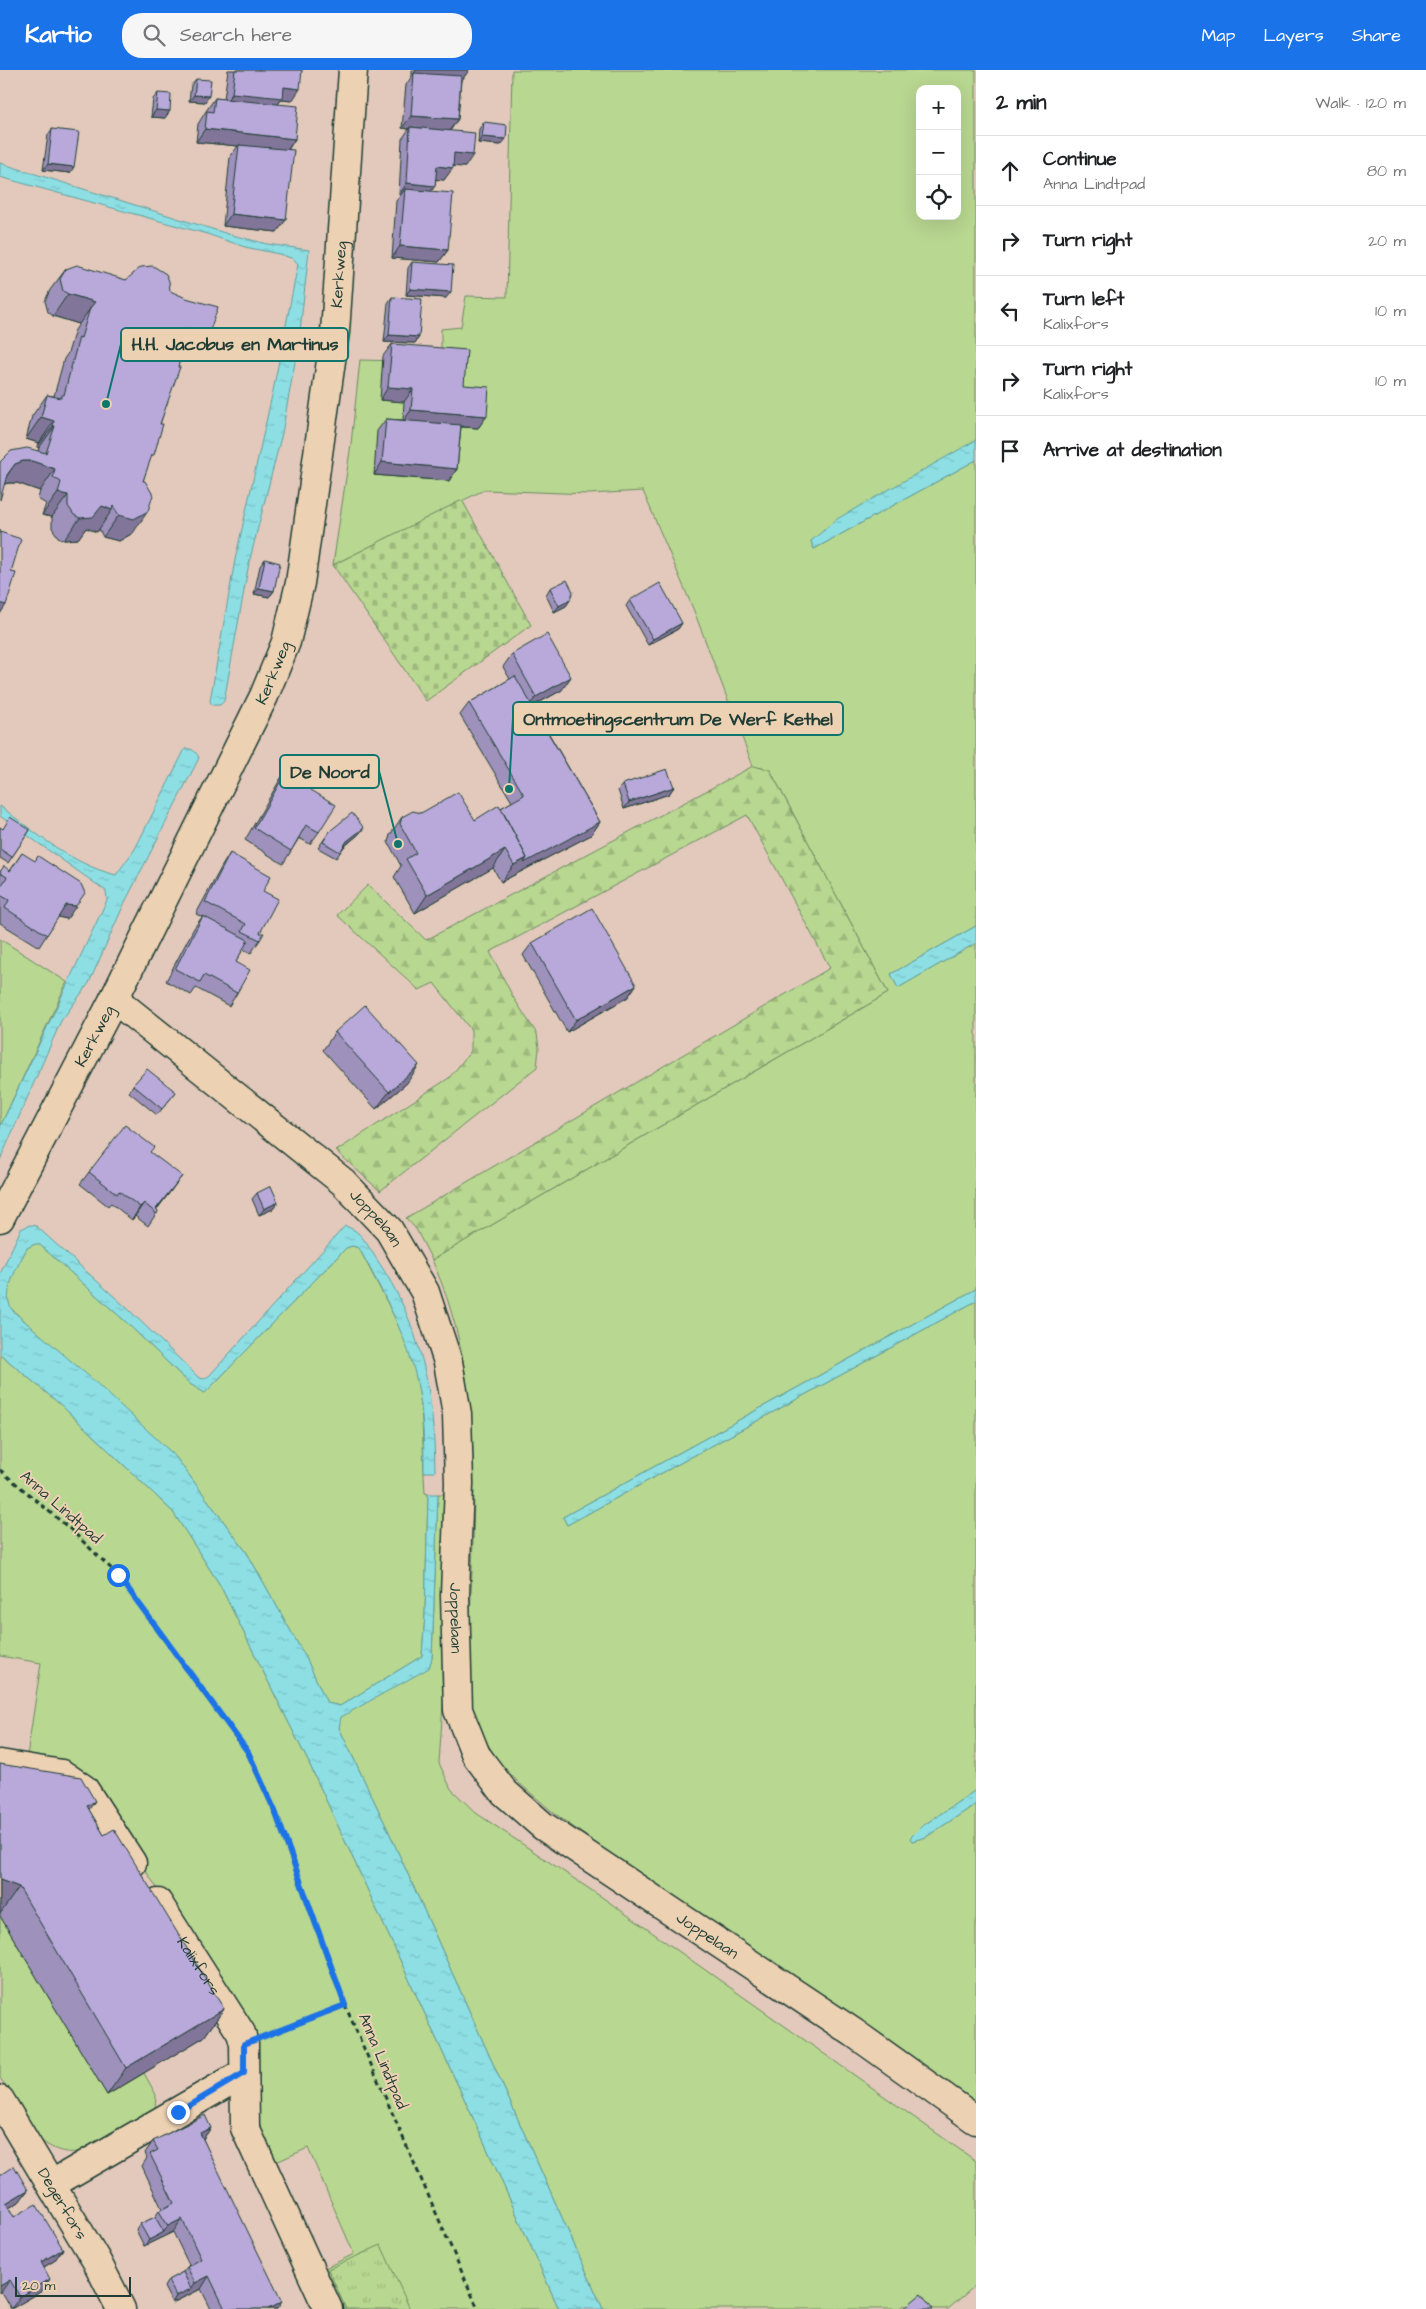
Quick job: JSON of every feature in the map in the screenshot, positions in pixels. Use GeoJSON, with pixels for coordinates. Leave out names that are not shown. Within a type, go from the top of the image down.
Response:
{"type":"FeatureCollection","features":[{"type":"Feature","properties":{"kind":"street","name":"Kerkweg"},"geometry":{"type":"LineString","coordinates":[[0,1218],[114,999],[264,696],[286,642],[300,583],[335,332],[353,70]]}},
{"type":"Feature","properties":{"kind":"street","name":"Joppelaan"},"geometry":{"type":"LineString","coordinates":[[114,999],[343,1182],[389,1230],[425,1292],[448,1362],[457,1414],[459,1483],[455,1594],[458,1710],[476,1756],[504,1792],[542,1826],[854,2033],[976,2120]]}},
{"type":"Feature","properties":{"kind":"street","name":"Kalixfors"},"geometry":{"type":"LineString","coordinates":[[0,1764],[62,1774],[84,1789],[237,2025],[244,2044],[245,2128],[328,2309]]}},
{"type":"Feature","properties":{"kind":"street"},"geometry":{"type":"LineString","coordinates":[[52,2184],[244,2073]]}},
{"type":"Feature","properties":{"kind":"street","name":"Degerfors"},"geometry":{"type":"LineString","coordinates":[[0,2100],[52,2184],[96,2260],[121,2309]]}},
{"type":"Feature","properties":{"kind":"path","name":"Anna Lindtpad"},"geometry":{"type":"LineString","coordinates":[[0,1470],[70,1529],[118,1575],[248,1752],[275,1811],[345,2005],[478,2309]]}},
{"type":"Feature","properties":{"kind":"path"},"geometry":{"type":"LineString","coordinates":[[244,2044],[345,2005]]}},
{"type":"Feature","properties":{"kind":"green space"},"geometry":{"type":"Polygon","coordinates":[[[512,70],[976,70],[976,440],[811,541],[814,549],[976,460],[976,926],[891,974],[898,988],[976,943],[976,1289],[563,1517],[567,1525],[976,1301],[976,1790],[921,1827],[912,1841],[926,1837],[976,1804],[976,2104],[642,1877],[554,1813],[519,1783],[499,1762],[483,1737],[471,1704],[468,1669],[474,1514],[470,1410],[463,1359],[450,1309],[432,1260],[888,993],[770,770],[753,766],[694,611],[643,491],[589,494],[484,490],[333,565],[351,444],[360,360],[441,362],[441,329],[461,327],[466,296],[507,297],[512,70]]]}},
{"type":"Feature","properties":{"kind":"green space"},"geometry":{"type":"Polygon","coordinates":[[[462,500],[531,625],[426,701],[333,565],[462,500]]]}},
{"type":"Feature","properties":{"kind":"green space"},"geometry":{"type":"Polygon","coordinates":[[[753,766],[770,770],[888,993],[432,1260],[416,1229],[406,1218],[830,968],[747,815],[490,952],[513,997],[537,1034],[539,1048],[537,1067],[380,1191],[336,1151],[449,1078],[471,1051],[471,1030],[434,983],[419,990],[337,915],[368,885],[426,940],[753,766]]]}},
{"type":"Feature","properties":{"kind":"green space"},"geometry":{"type":"Polygon","coordinates":[[[0,939],[67,982],[0,1127],[0,939]]]}},
{"type":"Feature","properties":{"kind":"green space"},"geometry":{"type":"Polygon","coordinates":[[[35,1244],[40,1245],[126,1322],[190,1384],[205,1393],[346,1248],[352,1246],[359,1248],[403,1336],[418,1382],[425,1493],[428,1494],[422,1656],[340,1706],[327,1703],[307,1660],[247,1553],[174,1455],[7,1305],[6,1291],[12,1276],[27,1248],[35,1244]]]}},
{"type":"Feature","properties":{"kind":"green space"},"geometry":{"type":"Polygon","coordinates":[[[0,1354],[61,1405],[173,1512],[220,1585],[309,1763],[481,2135],[559,2309],[340,2309],[323,2269],[354,2254],[308,2148],[274,2163],[254,2123],[249,2028],[138,1859],[96,1783],[81,1771],[64,1763],[27,1756],[41,1663],[0,1656],[0,1354]]]}},
{"type":"Feature","properties":{"kind":"green space"},"geometry":{"type":"Polygon","coordinates":[[[438,1494],[445,1494],[444,1689],[439,1763],[451,1789],[476,1813],[606,1900],[976,2161],[976,2285],[948,2309],[909,2309],[904,2305],[898,2309],[603,2309],[388,1830],[339,1728],[340,1717],[429,1667],[432,1658],[438,1494]]]}},
{"type":"Feature","properties":{"kind":"green space"},"geometry":{"type":"Polygon","coordinates":[[[0,1916],[107,2095],[144,2073],[156,2095],[155,2109],[86,2150],[79,2152],[60,2151],[38,2138],[0,2078],[0,1916]]]}},
{"type":"Feature","properties":{"kind":"green space"},"geometry":{"type":"Polygon","coordinates":[[[381,2245],[410,2309],[346,2309],[328,2269],[381,2245]]]}},
{"type":"Feature","properties":{"kind":"water"},"geometry":{"type":"Polygon","coordinates":[[[0,163],[228,234],[267,244],[309,250],[299,340],[282,433],[249,563],[224,701],[220,705],[212,705],[210,701],[235,560],[273,391],[298,264],[294,259],[279,254],[245,247],[207,234],[0,177],[0,163]]]}},
{"type":"Feature","properties":{"kind":"water"},"geometry":{"type":"Polygon","coordinates":[[[976,440],[976,460],[814,549],[811,541],[837,519],[976,440]]]}},
{"type":"Feature","properties":{"kind":"water"},"geometry":{"type":"Polygon","coordinates":[[[185,749],[194,750],[199,758],[124,904],[89,983],[61,1021],[0,1160],[0,1127],[107,900],[106,891],[0,816],[0,806],[41,837],[69,855],[100,870],[116,875],[135,849],[185,749]]]}},
{"type":"Feature","properties":{"kind":"water"},"geometry":{"type":"Polygon","coordinates":[[[976,926],[976,943],[898,988],[891,974],[976,926]]]}},
{"type":"Feature","properties":{"kind":"water"},"geometry":{"type":"Polygon","coordinates":[[[30,1225],[36,1226],[128,1309],[198,1377],[203,1379],[209,1376],[345,1226],[351,1228],[363,1239],[392,1283],[415,1335],[422,1361],[432,1415],[435,1472],[424,1472],[421,1405],[408,1351],[389,1306],[359,1248],[352,1246],[346,1248],[205,1393],[190,1384],[126,1322],[40,1245],[35,1244],[27,1248],[15,1271],[8,1297],[13,1311],[92,1379],[174,1455],[247,1553],[307,1660],[327,1703],[340,1706],[422,1656],[428,1494],[438,1494],[432,1658],[429,1668],[341,1717],[339,1728],[388,1830],[603,2309],[559,2309],[481,2135],[309,1763],[220,1585],[173,1512],[61,1405],[0,1354],[0,1274],[21,1229],[30,1225]]]}},
{"type":"Feature","properties":{"kind":"water"},"geometry":{"type":"Polygon","coordinates":[[[976,1289],[976,1301],[567,1525],[563,1517],[976,1289]]]}},
{"type":"Feature","properties":{"kind":"water"},"geometry":{"type":"Polygon","coordinates":[[[976,1790],[976,1804],[926,1837],[912,1841],[910,1838],[921,1827],[976,1790]]]}},
{"type":"Feature","properties":{"kind":"building"},"geometry":{"type":"Polygon","coordinates":[[[235,70],[302,70],[300,89],[284,87],[283,98],[232,93],[235,70]]]}},
{"type":"Feature","properties":{"kind":"building"},"geometry":{"type":"Polygon","coordinates":[[[414,73],[461,76],[458,119],[411,116],[414,73]]]}},
{"type":"Feature","properties":{"kind":"building"},"geometry":{"type":"Polygon","coordinates":[[[196,79],[211,80],[209,96],[194,95],[196,79]]]}},
{"type":"Feature","properties":{"kind":"building"},"geometry":{"type":"Polygon","coordinates":[[[158,93],[171,94],[170,111],[156,110],[158,93]]]}},
{"type":"Feature","properties":{"kind":"building"},"geometry":{"type":"Polygon","coordinates":[[[215,98],[298,106],[295,139],[205,129],[207,111],[213,112],[215,98]]]}},
{"type":"Feature","properties":{"kind":"building"},"geometry":{"type":"Polygon","coordinates":[[[484,122],[507,125],[506,139],[482,137],[484,122]]]}},
{"type":"Feature","properties":{"kind":"building"},"geometry":{"type":"Polygon","coordinates":[[[410,127],[475,133],[473,155],[454,153],[453,168],[437,166],[435,186],[407,183],[410,127]]]}},
{"type":"Feature","properties":{"kind":"building"},"geometry":{"type":"Polygon","coordinates":[[[52,129],[79,132],[74,167],[48,164],[52,129]]]}},
{"type":"Feature","properties":{"kind":"building"},"geometry":{"type":"Polygon","coordinates":[[[239,145],[294,150],[286,220],[231,214],[239,145]]]}},
{"type":"Feature","properties":{"kind":"building"},"geometry":{"type":"Polygon","coordinates":[[[405,189],[453,193],[448,250],[400,246],[405,189]]]}},
{"type":"Feature","properties":{"kind":"building"},"geometry":{"type":"Polygon","coordinates":[[[412,262],[453,265],[451,292],[410,289],[412,262]]]}},
{"type":"Feature","properties":{"kind":"building"},"geometry":{"type":"Polygon","coordinates":[[[77,265],[126,280],[141,267],[153,266],[166,274],[170,291],[186,298],[218,307],[208,336],[186,329],[187,334],[178,367],[180,367],[160,424],[163,424],[154,455],[152,455],[143,481],[145,481],[153,495],[148,511],[134,519],[119,515],[113,506],[112,510],[102,506],[93,517],[80,518],[74,515],[68,506],[68,495],[58,493],[61,482],[53,477],[55,469],[32,461],[23,461],[15,464],[7,475],[0,500],[0,462],[11,451],[27,448],[46,453],[55,426],[53,426],[54,421],[41,417],[47,395],[61,398],[64,395],[79,337],[81,338],[90,308],[95,302],[63,291],[60,279],[66,269],[77,265]]]}},
{"type":"Feature","properties":{"kind":"building"},"geometry":{"type":"Polygon","coordinates":[[[392,297],[422,299],[419,337],[389,335],[392,297]]]}},
{"type":"Feature","properties":{"kind":"building"},"geometry":{"type":"Polygon","coordinates":[[[392,344],[467,350],[464,385],[489,387],[487,416],[411,410],[413,389],[388,387],[392,344]]]}},
{"type":"Feature","properties":{"kind":"building"},"geometry":{"type":"Polygon","coordinates":[[[386,419],[461,425],[457,469],[382,462],[386,419]]]}},
{"type":"Feature","properties":{"kind":"building"},"geometry":{"type":"Polygon","coordinates":[[[0,532],[21,539],[11,572],[16,573],[6,605],[0,603],[0,532]]]}},
{"type":"Feature","properties":{"kind":"building"},"geometry":{"type":"Polygon","coordinates":[[[265,559],[280,563],[274,591],[259,588],[265,559]]]}},
{"type":"Feature","properties":{"kind":"building"},"geometry":{"type":"Polygon","coordinates":[[[567,580],[573,592],[570,600],[559,606],[550,588],[567,580]]]}},
{"type":"Feature","properties":{"kind":"building"},"geometry":{"type":"Polygon","coordinates":[[[660,583],[682,623],[653,639],[630,600],[660,583]]]}},
{"type":"Feature","properties":{"kind":"building"},"geometry":{"type":"Polygon","coordinates":[[[547,634],[571,677],[536,697],[512,654],[547,634]]]}},
{"type":"Feature","properties":{"kind":"building"},"geometry":{"type":"Polygon","coordinates":[[[515,676],[600,822],[524,863],[527,858],[501,808],[524,795],[469,703],[515,676]]]}},
{"type":"Feature","properties":{"kind":"building"},"geometry":{"type":"Polygon","coordinates":[[[290,765],[316,781],[311,790],[336,805],[319,832],[306,825],[291,851],[254,828],[290,765]]]}},
{"type":"Feature","properties":{"kind":"building"},"geometry":{"type":"Polygon","coordinates":[[[667,769],[674,787],[629,802],[623,784],[667,769]]]}},
{"type":"Feature","properties":{"kind":"building"},"geometry":{"type":"Polygon","coordinates":[[[458,792],[475,820],[499,805],[527,858],[514,865],[505,850],[427,895],[406,859],[416,853],[400,824],[402,817],[413,811],[421,813],[458,792]]]}},
{"type":"Feature","properties":{"kind":"building"},"geometry":{"type":"Polygon","coordinates":[[[352,813],[364,828],[347,841],[340,852],[323,842],[330,831],[352,813]]]}},
{"type":"Feature","properties":{"kind":"building"},"geometry":{"type":"Polygon","coordinates":[[[10,817],[30,830],[12,857],[0,849],[0,827],[3,829],[10,817]]]}},
{"type":"Feature","properties":{"kind":"building"},"geometry":{"type":"Polygon","coordinates":[[[22,853],[35,861],[38,856],[81,884],[85,893],[76,906],[66,905],[47,935],[5,908],[9,900],[0,895],[0,888],[7,877],[0,872],[4,866],[10,871],[22,853]]]}},
{"type":"Feature","properties":{"kind":"building"},"geometry":{"type":"Polygon","coordinates":[[[230,853],[271,876],[263,891],[278,899],[260,933],[264,933],[260,940],[242,931],[246,924],[205,902],[230,853]]]}},
{"type":"Feature","properties":{"kind":"building"},"geometry":{"type":"Polygon","coordinates":[[[592,908],[636,985],[576,1020],[532,943],[592,908]]]}},
{"type":"Feature","properties":{"kind":"building"},"geometry":{"type":"Polygon","coordinates":[[[203,916],[248,940],[236,962],[250,970],[237,993],[204,975],[200,982],[175,969],[203,916]]]}},
{"type":"Feature","properties":{"kind":"building"},"geometry":{"type":"Polygon","coordinates":[[[365,1005],[419,1065],[389,1092],[335,1032],[365,1005]]]}},
{"type":"Feature","properties":{"kind":"building"},"geometry":{"type":"Polygon","coordinates":[[[147,1069],[176,1092],[162,1109],[133,1085],[147,1069]]]}},
{"type":"Feature","properties":{"kind":"building"},"geometry":{"type":"Polygon","coordinates":[[[125,1125],[154,1147],[150,1152],[182,1176],[156,1209],[158,1211],[157,1214],[144,1203],[140,1207],[119,1191],[117,1194],[89,1172],[125,1125]]]}},
{"type":"Feature","properties":{"kind":"building"},"geometry":{"type":"Polygon","coordinates":[[[271,1186],[278,1202],[264,1209],[257,1193],[271,1186]]]}},
{"type":"Feature","properties":{"kind":"building"},"geometry":{"type":"Polygon","coordinates":[[[0,1764],[81,1777],[95,1801],[87,1806],[104,1835],[114,1829],[224,2009],[126,2068],[19,1887],[0,1880],[0,1764]]]}},
{"type":"Feature","properties":{"kind":"building"},"geometry":{"type":"Polygon","coordinates":[[[205,2115],[211,2128],[200,2133],[282,2302],[268,2309],[225,2309],[209,2276],[195,2283],[187,2267],[201,2259],[182,2219],[168,2226],[159,2211],[174,2203],[150,2154],[158,2150],[153,2141],[205,2115]]]}},
{"type":"Feature","properties":{"kind":"building"},"geometry":{"type":"Polygon","coordinates":[[[14,2166],[28,2190],[6,2203],[14,2217],[36,2204],[63,2249],[41,2262],[50,2279],[20,2297],[10,2280],[0,2286],[0,2175],[14,2166]]]}},
{"type":"Feature","properties":{"kind":"building"},"geometry":{"type":"Polygon","coordinates":[[[155,2217],[164,2232],[149,2240],[140,2224],[155,2217]]]}},
{"type":"Feature","properties":{"kind":"building"},"geometry":{"type":"Polygon","coordinates":[[[183,2272],[191,2289],[176,2296],[168,2280],[183,2272]]]}},
{"type":"Feature","properties":{"kind":"building"},"geometry":{"type":"Polygon","coordinates":[[[921,2294],[933,2309],[903,2309],[921,2294]]]}},
{"type":"Feature","properties":{"kind":"place","name":"H.H. Jacobus en Martinus"},"geometry":{"type":"Point","coordinates":[106,404]}},
{"type":"Feature","properties":{"kind":"place","name":"Ontmoetingscentrum De Werf Kethel"},"geometry":{"type":"Point","coordinates":[509,789]}},
{"type":"Feature","properties":{"kind":"place","name":"De Noord"},"geometry":{"type":"Point","coordinates":[398,844]}},
{"type":"Feature","properties":{"kind":"route"},"geometry":{"type":"LineString","coordinates":[[118,1575],[248,1752],[275,1811],[345,2005],[244,2044],[244,2073],[178,2112]]}}]}
